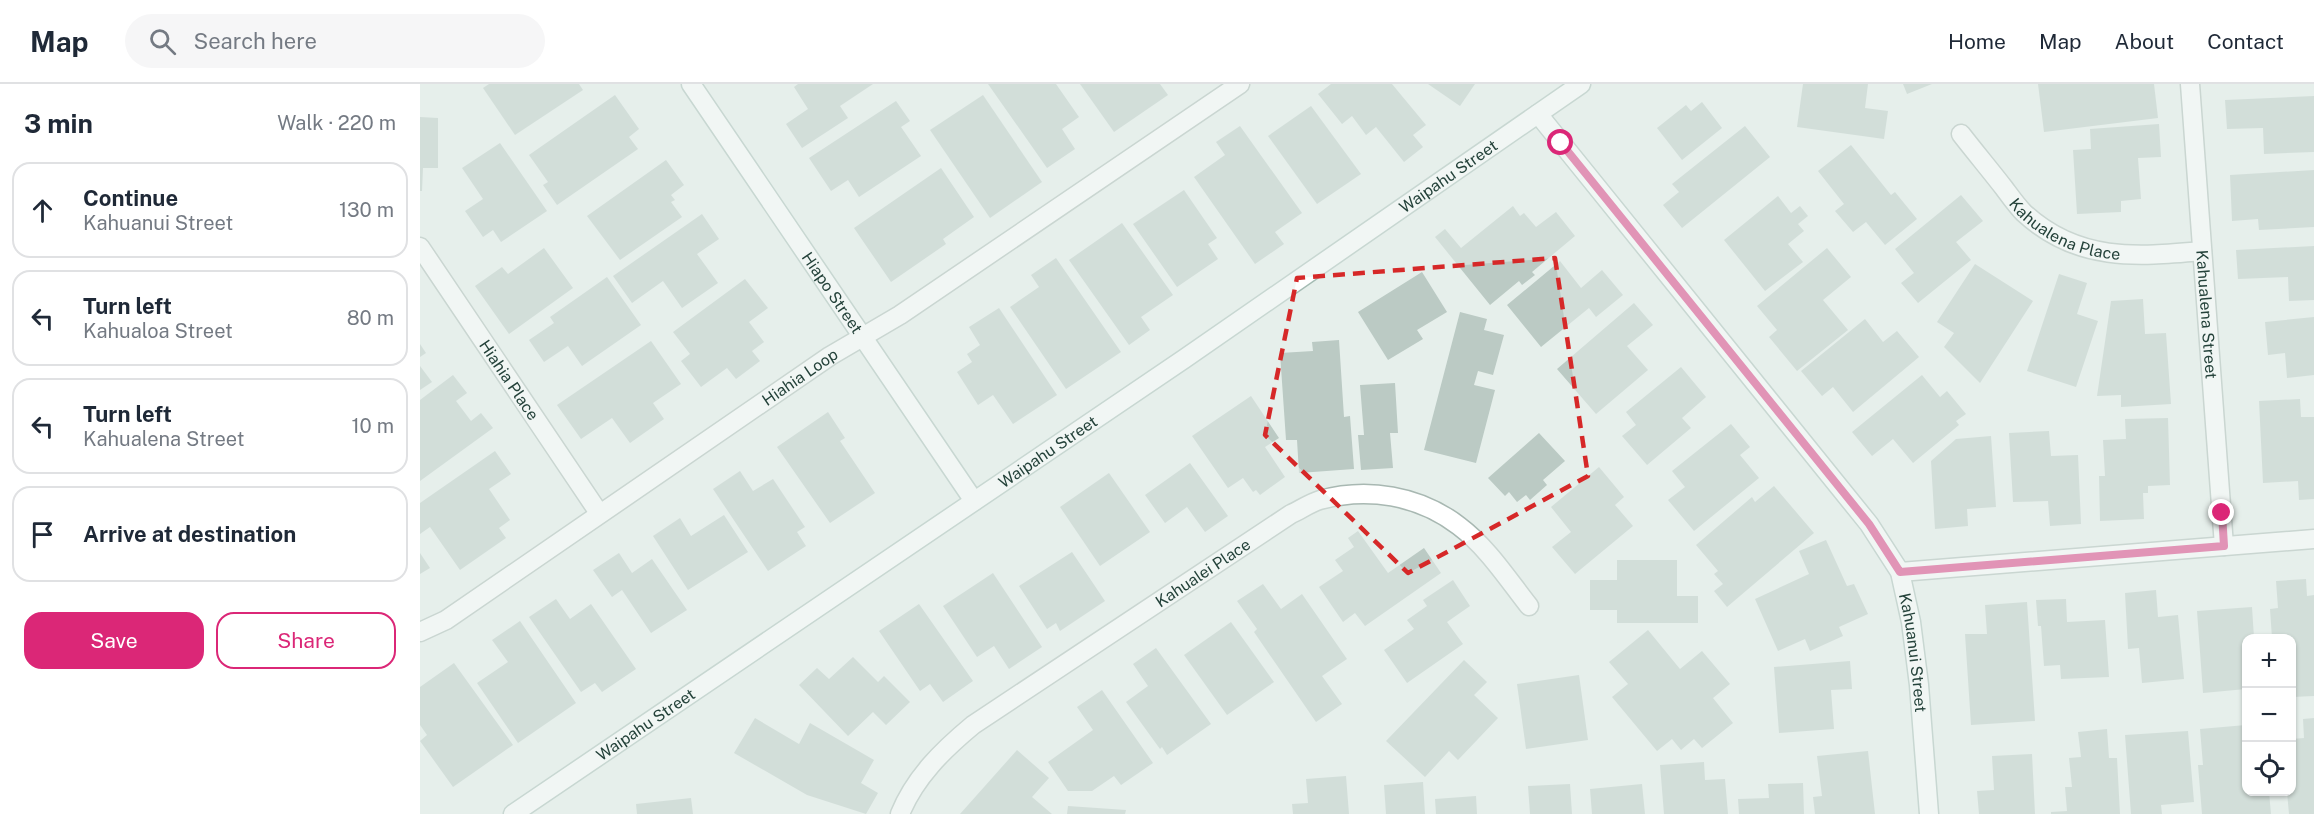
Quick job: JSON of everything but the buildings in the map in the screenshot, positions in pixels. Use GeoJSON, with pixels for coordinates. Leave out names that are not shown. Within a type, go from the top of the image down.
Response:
{"type":"FeatureCollection","features":[{"type":"Feature","properties":{"kind":"street","name":"Hiapo Street"},"geometry":{"type":"LineString","coordinates":[[692,84],[975,501]]}},
{"type":"Feature","properties":{"kind":"street","name":"Hiahia Loop"},"geometry":{"type":"LineString","coordinates":[[420,632],[446,620],[830,356],[900,315],[1240,84]]}},
{"type":"Feature","properties":{"kind":"street","name":"Waipahu Street"},"geometry":{"type":"LineString","coordinates":[[513,814],[975,501],[1581,84]]}},
{"type":"Feature","properties":{"kind":"street","name":"Kahualena Street"},"geometry":{"type":"LineString","coordinates":[[2190,84],[2224,546]]}},
{"type":"Feature","properties":{"kind":"street","name":"Kahuanui Street"},"geometry":{"type":"LineString","coordinates":[[1538,114],[1869,524],[1900,572],[1913,632],[1929,814]]}},
{"type":"Feature","properties":{"kind":"street","name":"Kahualena Place"},"geometry":{"type":"LineString","coordinates":[[1961,134],[2024,212],[2048,231],[2074,245],[2125,256],[2202,251]]}},
{"type":"Feature","properties":{"kind":"street","name":"Hiahia Place"},"geometry":{"type":"LineString","coordinates":[[420,247],[599,513]]}},
{"type":"Feature","properties":{"kind":"street","name":"Kahualei Place"},"geometry":{"type":"LineString","coordinates":[[900,814],[922,776],[944,749],[973,725],[1291,514],[1317,501],[1350,493],[1377,493],[1406,499],[1432,509],[1460,526],[1492,559],[1529,606]]}},
{"type":"Feature","properties":{"kind":"street"},"geometry":{"type":"LineString","coordinates":[[1900,572],[2314,539]]}},
{"type":"Feature","properties":{"kind":"highlighted area"},"geometry":{"type":"Polygon","coordinates":[[[1555,258],[1588,476],[1408,573],[1265,435],[1297,278],[1555,258]]]}},
{"type":"Feature","properties":{"kind":"route"},"geometry":{"type":"LineString","coordinates":[[1561,143],[1869,524],[1900,572],[2224,546],[2222,513]]}}]}
